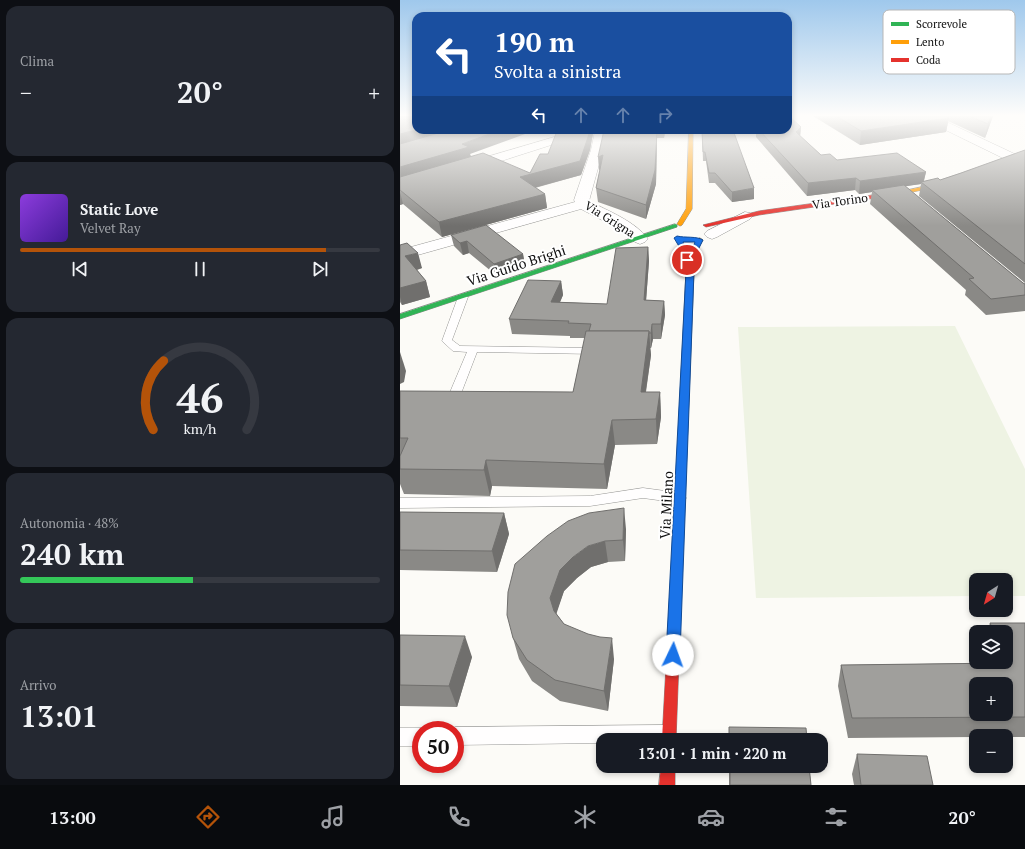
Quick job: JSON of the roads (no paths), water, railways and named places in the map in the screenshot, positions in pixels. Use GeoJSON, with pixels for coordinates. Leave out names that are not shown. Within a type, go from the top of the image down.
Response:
{"type":"FeatureCollection","features":[{"type":"Feature","properties":{"kind":"main road"},"geometry":{"type":"LineString","coordinates":[[678,225],[689,209],[690,153]]}},
{"type":"Feature","properties":{"kind":"main road"},"geometry":{"type":"LineString","coordinates":[[1001,164],[1020,157]]}},
{"type":"Feature","properties":{"kind":"main road","name":"Via Torino"},"geometry":{"type":"LineString","coordinates":[[745,216],[776,210],[905,193],[944,185],[960,179]]}},
{"type":"Feature","properties":{"kind":"main road"},"geometry":{"type":"LineString","coordinates":[[689,209],[701,227]]}},
{"type":"Feature","properties":{"kind":"main road","name":"Via Guido Brighi"},"geometry":{"type":"LineString","coordinates":[[640,239],[656,236],[674,236],[671,231],[678,225]]}},
{"type":"Feature","properties":{"kind":"main road","name":"Via Guido Brighi"},"geometry":{"type":"LineString","coordinates":[[400,317],[640,239],[678,225],[701,227]]}},
{"type":"Feature","properties":{"kind":"main road","name":"Via Milano"},"geometry":{"type":"LineString","coordinates":[[690,271],[685,245],[701,227]]}},
{"type":"Feature","properties":{"kind":"main road","name":"Via Milano"},"geometry":{"type":"LineString","coordinates":[[669,733],[690,271],[701,227]]}},
{"type":"Feature","properties":{"kind":"main road"},"geometry":{"type":"LineString","coordinates":[[667,785],[668,773]]}},
{"type":"Feature","properties":{"kind":"street"},"geometry":{"type":"LineString","coordinates":[[457,170],[515,153]]}},
{"type":"Feature","properties":{"kind":"street","name":"Via Grigna"},"geometry":{"type":"LineString","coordinates":[[596,153],[581,200],[583,204],[624,226],[640,239]]}},
{"type":"Feature","properties":{"kind":"street"},"geometry":{"type":"LineString","coordinates":[[1010,153],[1020,157]]}},
{"type":"Feature","properties":{"kind":"street"},"geometry":{"type":"LineString","coordinates":[[905,193],[917,203]]}},
{"type":"Feature","properties":{"kind":"street"},"geometry":{"type":"LineString","coordinates":[[400,255],[583,204]]}},
{"type":"Feature","properties":{"kind":"street","name":"Via Torino"},"geometry":{"type":"LineString","coordinates":[[701,227],[745,216]]}},
{"type":"Feature","properties":{"kind":"lane"},"geometry":{"type":"LineString","coordinates":[[463,297],[447,341],[458,349],[603,351]]}},
{"type":"Feature","properties":{"kind":"lane"},"geometry":{"type":"LineString","coordinates":[[449,409],[473,349]]}},
{"type":"Feature","properties":{"kind":"lane"},"geometry":{"type":"LineString","coordinates":[[400,502],[590,501],[643,493],[680,498]]}},
{"type":"Feature","properties":{"kind":"lane"},"geometry":{"type":"LineString","coordinates":[[464,736],[596,737]]}},
{"type":"Feature","properties":{"kind":"lane"},"geometry":{"type":"LineString","coordinates":[[400,737],[412,737]]}}]}
